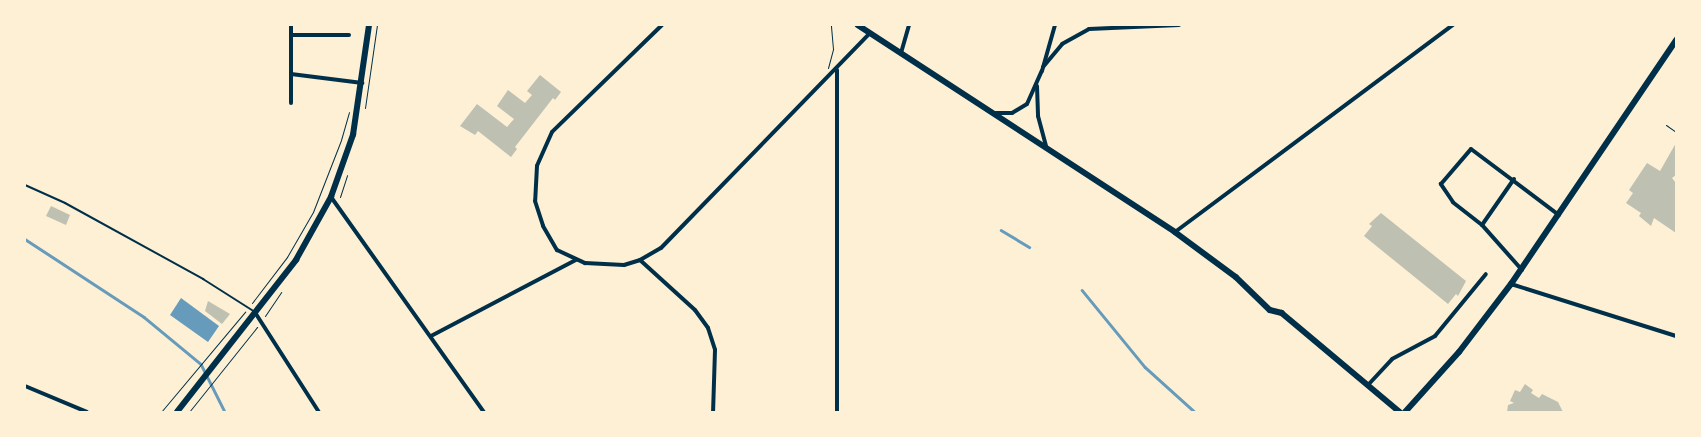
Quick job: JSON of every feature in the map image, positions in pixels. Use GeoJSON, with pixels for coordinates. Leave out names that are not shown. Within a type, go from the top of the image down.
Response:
{"type":"FeatureCollection","features":[{"type":"Feature","properties":{"kind":"highway"},"geometry":{"type":"LineString","coordinates":[[1405,412],[1459,352],[1522,270],[1676,40]]}},
{"type":"Feature","properties":{"kind":"main road"},"geometry":{"type":"LineString","coordinates":[[177,412],[211,365],[256,314],[296,260],[331,198],[354,135],[362,83],[366,35],[369,25]]}},
{"type":"Feature","properties":{"kind":"main road"},"geometry":{"type":"LineString","coordinates":[[858,25],[996,113],[1175,232],[1236,277],[1270,310],[1282,313],[1400,412]]}},
{"type":"Feature","properties":{"kind":"street"},"geometry":{"type":"LineString","coordinates":[[291,103],[292,25]]}},
{"type":"Feature","properties":{"kind":"street"},"geometry":{"type":"LineString","coordinates":[[662,25],[552,132],[541,152],[534,183],[535,201],[543,226],[557,250],[576,260],[609,266],[640,260],[661,248],[870,33]]}},
{"type":"Feature","properties":{"kind":"street"},"geometry":{"type":"LineString","coordinates":[[900,52],[909,25]]}},
{"type":"Feature","properties":{"kind":"street"},"geometry":{"type":"LineString","coordinates":[[996,113],[1012,112],[1024,107],[1039,78],[1055,25]]}},
{"type":"Feature","properties":{"kind":"street"},"geometry":{"type":"LineString","coordinates":[[1043,67],[1062,44],[1089,29],[1109,26],[1148,28],[1179,25]]}},
{"type":"Feature","properties":{"kind":"street"},"geometry":{"type":"LineString","coordinates":[[1175,232],[1453,25]]}},
{"type":"Feature","properties":{"kind":"street"},"geometry":{"type":"LineString","coordinates":[[291,35],[349,35]]}},
{"type":"Feature","properties":{"kind":"street"},"geometry":{"type":"LineString","coordinates":[[836,70],[837,412]]}},
{"type":"Feature","properties":{"kind":"street"},"geometry":{"type":"LineString","coordinates":[[291,74],[362,83]]}},
{"type":"Feature","properties":{"kind":"street"},"geometry":{"type":"LineString","coordinates":[[1039,78],[1036,107],[1046,146]]}},
{"type":"Feature","properties":{"kind":"street"},"geometry":{"type":"LineString","coordinates":[[1522,270],[1482,224],[1453,202],[1441,184],[1471,149],[1514,179],[1559,215]]}},
{"type":"Feature","properties":{"kind":"street"},"geometry":{"type":"LineString","coordinates":[[1482,224],[1514,179]]}},
{"type":"Feature","properties":{"kind":"street"},"geometry":{"type":"LineString","coordinates":[[331,198],[484,412]]}},
{"type":"Feature","properties":{"kind":"street"},"geometry":{"type":"LineString","coordinates":[[431,336],[576,260]]}},
{"type":"Feature","properties":{"kind":"street"},"geometry":{"type":"LineString","coordinates":[[640,260],[695,310],[708,328],[714,350],[713,412]]}},
{"type":"Feature","properties":{"kind":"street"},"geometry":{"type":"LineString","coordinates":[[1368,385],[1392,359],[1435,336],[1486,274]]}},
{"type":"Feature","properties":{"kind":"street"},"geometry":{"type":"LineString","coordinates":[[1511,284],[1676,336]]}},
{"type":"Feature","properties":{"kind":"street"},"geometry":{"type":"LineString","coordinates":[[256,314],[319,412]]}},
{"type":"Feature","properties":{"kind":"street"},"geometry":{"type":"LineString","coordinates":[[25,386],[88,412]]}},
{"type":"Feature","properties":{"kind":"lane"},"geometry":{"type":"LineString","coordinates":[[25,186],[111,228],[232,296],[256,314]]}},
{"type":"Feature","properties":{"kind":"path"},"geometry":{"type":"LineString","coordinates":[[824,75],[833,50],[830,25]]}},
{"type":"Feature","properties":{"kind":"path"},"geometry":{"type":"LineString","coordinates":[[161,412],[249,308],[287,257],[313,212],[341,140],[351,103]]}},
{"type":"Feature","properties":{"kind":"path"},"geometry":{"type":"LineString","coordinates":[[1666,125],[1676,132]]}},
{"type":"Feature","properties":{"kind":"path"},"geometry":{"type":"LineString","coordinates":[[189,412],[254,330]]}},
{"type":"Feature","properties":{"kind":"water"},"geometry":{"type":"Polygon","coordinates":[[[181,298],[219,326],[208,342],[170,315],[181,298]]]}},
{"type":"Feature","properties":{"kind":"building"},"geometry":{"type":"Polygon","coordinates":[[[540,75],[561,92],[555,100],[553,98],[515,147],[517,149],[511,157],[478,131],[475,135],[460,126],[477,104],[507,127],[514,119],[497,106],[508,90],[525,103],[532,95],[527,91],[540,75]]]}},
{"type":"Feature","properties":{"kind":"building"},"geometry":{"type":"Polygon","coordinates":[[[1676,143],[1676,175],[1672,178],[1676,183],[1676,233],[1654,218],[1651,226],[1639,216],[1641,213],[1626,203],[1633,193],[1629,190],[1647,163],[1660,171],[1676,143]]]}},
{"type":"Feature","properties":{"kind":"building"},"geometry":{"type":"Polygon","coordinates":[[[51,206],[70,215],[66,225],[46,216],[51,206]]]}},
{"type":"Feature","properties":{"kind":"building"},"geometry":{"type":"Polygon","coordinates":[[[1381,213],[1466,281],[1458,296],[1456,294],[1448,304],[1364,236],[1372,226],[1369,224],[1381,213]]]}},
{"type":"Feature","properties":{"kind":"building"},"geometry":{"type":"Polygon","coordinates":[[[208,301],[230,314],[222,324],[205,311],[208,301]]]}},
{"type":"Feature","properties":{"kind":"building"},"geometry":{"type":"Polygon","coordinates":[[[1525,384],[1533,390],[1531,393],[1539,398],[1542,394],[1558,402],[1563,412],[1507,412],[1508,405],[1514,403],[1510,401],[1515,390],[1520,392],[1525,384]]]}},
{"type":"Feature","properties":{"kind":"waterway"},"geometry":{"type":"LineString","coordinates":[[1001,230],[1029,247]]}},
{"type":"Feature","properties":{"kind":"waterway"},"geometry":{"type":"LineString","coordinates":[[25,239],[144,317],[201,364],[225,412]]}},
{"type":"Feature","properties":{"kind":"waterway"},"geometry":{"type":"LineString","coordinates":[[1082,290],[1145,367],[1195,412]]}}]}
